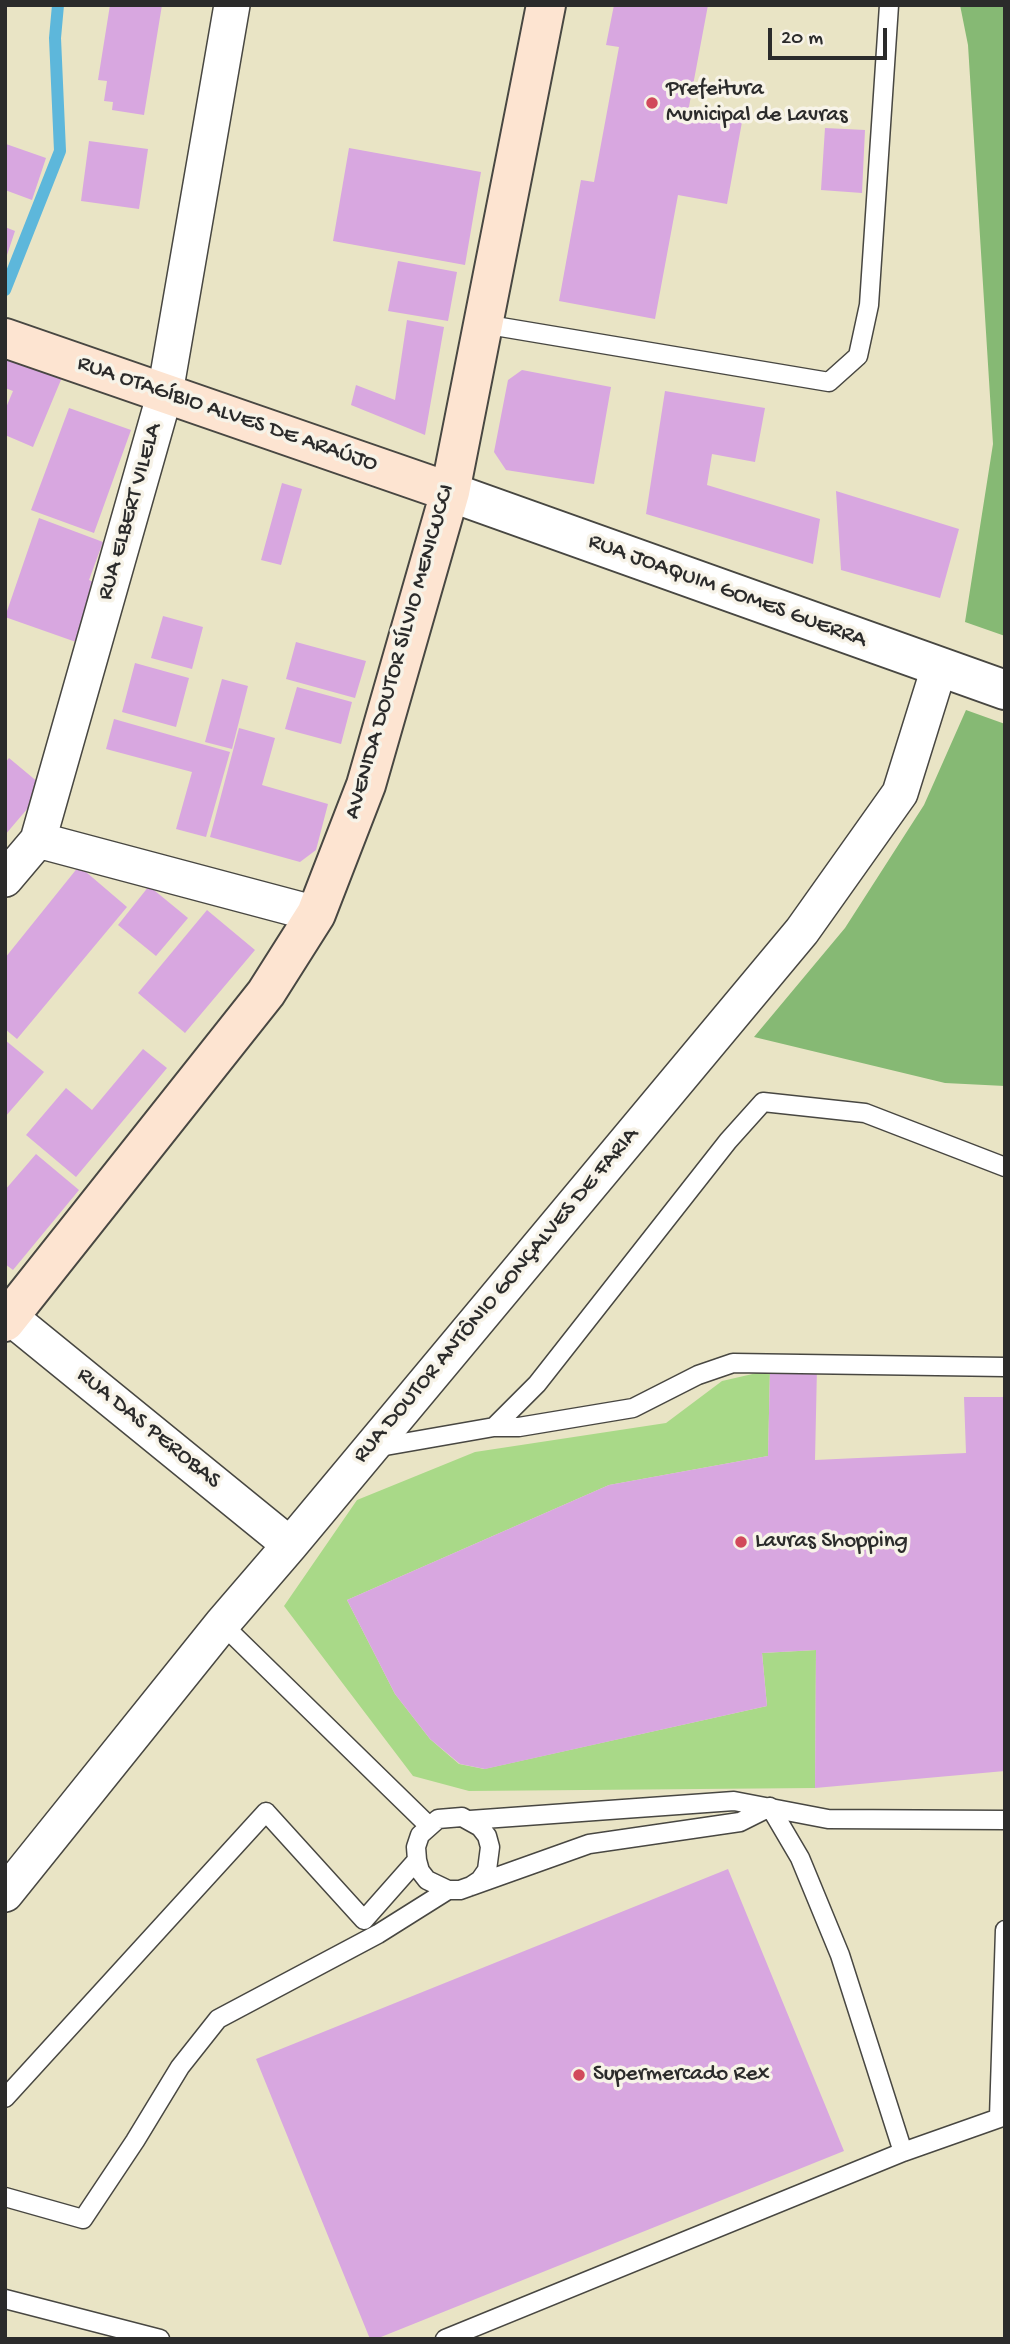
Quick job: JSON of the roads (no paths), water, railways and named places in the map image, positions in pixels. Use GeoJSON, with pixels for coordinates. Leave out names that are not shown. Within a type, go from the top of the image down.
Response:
{"type":"FeatureCollection","features":[{"type":"Feature","properties":{"kind":"main road","name":"AVENIDA DOUTOR SÍLVIO MENICUCCI"},"geometry":{"type":"LineString","coordinates":[[7,1317],[266,992],[316,914],[366,785],[450,492],[545,5]]}},
{"type":"Feature","properties":{"kind":"main road","name":"RUA OTAGÍBIO ALVES DE ARAÚJO"},"geometry":{"type":"LineString","coordinates":[[5,338],[450,492]]}},
{"type":"Feature","properties":{"kind":"street","name":"RUA ELBERT VILELA"},"geometry":{"type":"LineString","coordinates":[[5,879],[38,840],[164,393],[232,5]]}},
{"type":"Feature","properties":{"kind":"street","name":"RUA JOAQUIM GOMES GUERRA"},"geometry":{"type":"LineString","coordinates":[[450,492],[1005,690]]}},
{"type":"Feature","properties":{"kind":"street","name":"RUA DOUTOR ANTÔNIO GONÇALVES DE FARIA"},"geometry":{"type":"LineString","coordinates":[[5,1894],[222,1624],[802,931],[900,793],[939,668]]}},
{"type":"Feature","properties":{"kind":"street"},"geometry":{"type":"LineString","coordinates":[[38,840],[316,914]]}},
{"type":"Feature","properties":{"kind":"street","name":"RUA DAS PEROBAS"},"geometry":{"type":"LineString","coordinates":[[7,1317],[290,1545]]}},
{"type":"Feature","properties":{"kind":"lane"},"geometry":{"type":"LineString","coordinates":[[483,324],[829,382],[858,356],[869,305],[889,5]]}},
{"type":"Feature","properties":{"kind":"lane"},"geometry":{"type":"LineString","coordinates":[[494,1427],[537,1384],[763,1102],[865,1113],[1005,1167]]}},
{"type":"Feature","properties":{"kind":"lane"},"geometry":{"type":"LineString","coordinates":[[369,1449],[494,1427],[519,1427],[633,1408],[698,1375],[733,1363],[1005,1367]]}},
{"type":"Feature","properties":{"kind":"lane"},"geometry":{"type":"LineString","coordinates":[[222,1624],[429,1825]]}},
{"type":"Feature","properties":{"kind":"lane"},"geometry":{"type":"LineString","coordinates":[[470,1820],[734,1801],[828,1819],[1005,1820]]}},
{"type":"Feature","properties":{"kind":"lane"},"geometry":{"type":"LineString","coordinates":[[471,1886],[480,1880],[487,1870],[490,1847],[487,1836],[470,1820],[444,1817],[429,1825],[420,1835],[416,1860],[427,1880],[448,1890],[460,1890],[589,1844],[740,1822],[770,1807]]}},
{"type":"Feature","properties":{"kind":"lane"},"geometry":{"type":"LineString","coordinates":[[770,1807],[800,1857],[839,1955],[903,2152]]}},
{"type":"Feature","properties":{"kind":"lane"},"geometry":{"type":"LineString","coordinates":[[5,2098],[266,1812],[364,1920],[416,1860]]}},
{"type":"Feature","properties":{"kind":"lane"},"geometry":{"type":"LineString","coordinates":[[5,2197],[83,2219],[180,2067],[218,2019],[377,1934],[448,1890]]}},
{"type":"Feature","properties":{"kind":"lane"},"geometry":{"type":"LineString","coordinates":[[445,2339],[903,2152],[1002,2117],[1005,1930]]}},
{"type":"Feature","properties":{"kind":"lane"},"geometry":{"type":"LineString","coordinates":[[5,2299],[160,2339]]}},
{"type":"Feature","properties":{"kind":"waterway"},"geometry":{"type":"LineString","coordinates":[[5,290],[60,151],[55,38],[58,5]]}},
{"type":"Feature","properties":{"kind":"place","name":"Prefeitura Municipal de Lavras"},"geometry":{"type":"Point","coordinates":[652,103]}},
{"type":"Feature","properties":{"kind":"place","name":"Lavras Shopping"},"geometry":{"type":"Point","coordinates":[741,1542]}},
{"type":"Feature","properties":{"kind":"place","name":"Supermercado Rex"},"geometry":{"type":"Point","coordinates":[579,2075]}}]}
